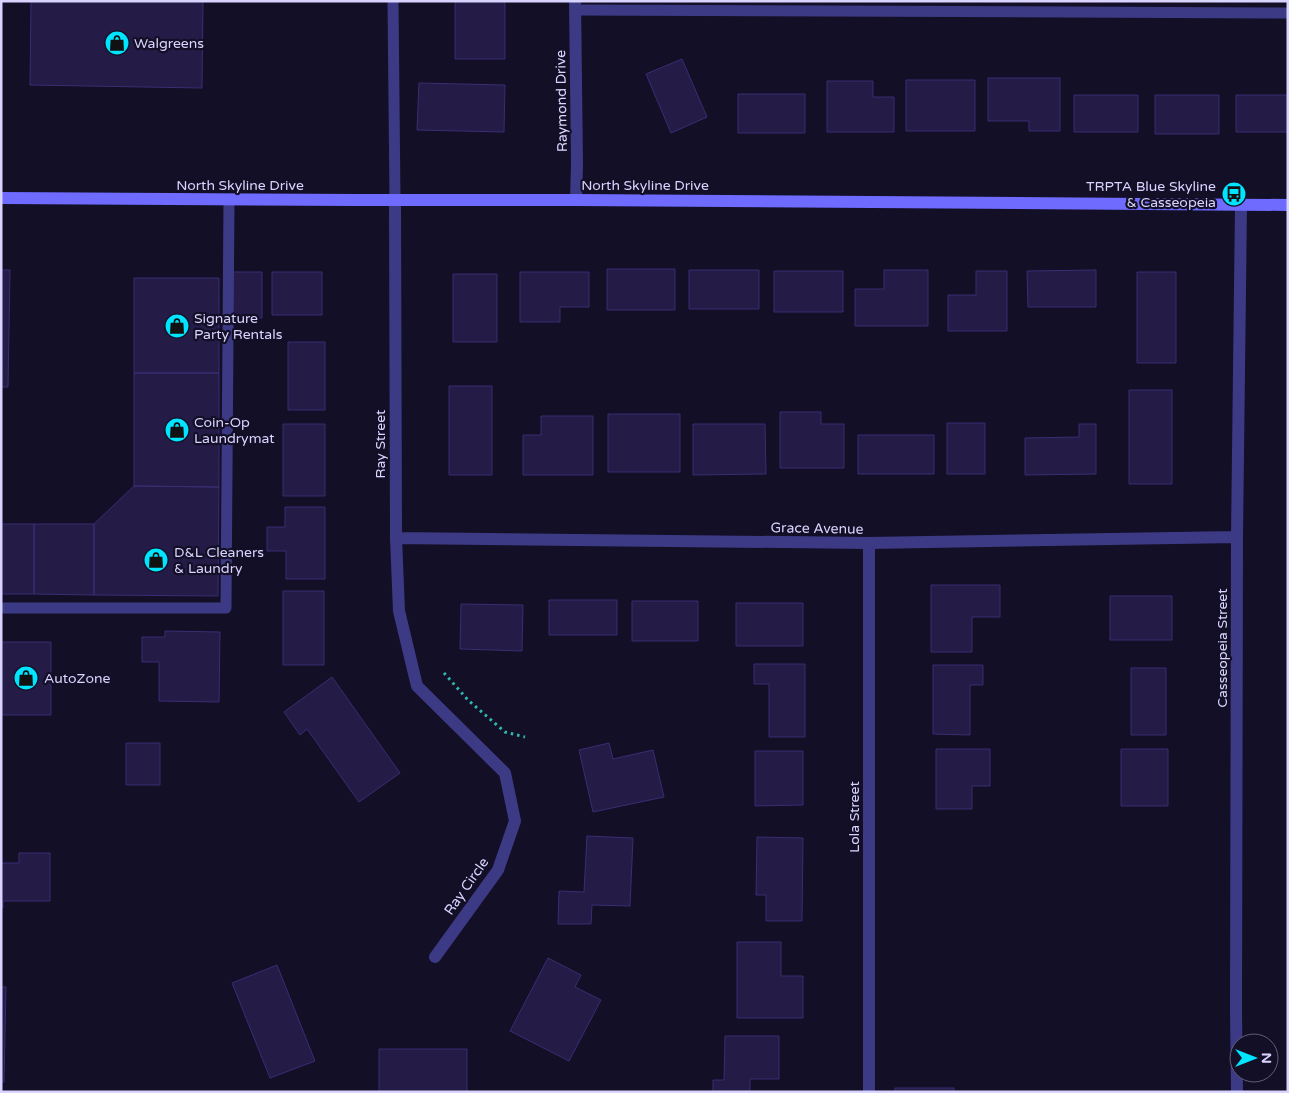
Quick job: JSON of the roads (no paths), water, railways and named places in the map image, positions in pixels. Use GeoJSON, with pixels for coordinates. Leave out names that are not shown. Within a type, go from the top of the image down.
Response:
{"type":"FeatureCollection","features":[{"type":"Feature","properties":{"kind":"main road","name":"North Skyline Drive"},"geometry":{"type":"LineString","coordinates":[[1,198],[1288,205]]}},
{"type":"Feature","properties":{"kind":"street","name":"Raymond Drive"},"geometry":{"type":"LineString","coordinates":[[575,5],[576,200]]}},
{"type":"Feature","properties":{"kind":"street","name":"Ray Street"},"geometry":{"type":"LineString","coordinates":[[395,200],[396,538],[399,611],[417,686]]}},
{"type":"Feature","properties":{"kind":"street","name":"Casseopeia Street"},"geometry":{"type":"LineString","coordinates":[[1237,1092],[1238,537],[1241,205]]}},
{"type":"Feature","properties":{"kind":"street","name":"Grace Avenue"},"geometry":{"type":"LineString","coordinates":[[396,538],[869,543],[1238,537]]}},
{"type":"Feature","properties":{"kind":"street","name":"Lola Street"},"geometry":{"type":"LineString","coordinates":[[869,543],[869,1092]]}},
{"type":"Feature","properties":{"kind":"street","name":"Ray Circle"},"geometry":{"type":"LineString","coordinates":[[417,686],[505,773],[515,821],[498,870],[434,957]]}},
{"type":"Feature","properties":{"kind":"lane"},"geometry":{"type":"LineString","coordinates":[[393,1],[395,200]]}},
{"type":"Feature","properties":{"kind":"lane"},"geometry":{"type":"LineString","coordinates":[[575,5],[1288,13]]}},
{"type":"Feature","properties":{"kind":"lane"},"geometry":{"type":"LineString","coordinates":[[1,608],[226,608],[229,200]]}},
{"type":"Feature","properties":{"kind":"place","name":"Walgreens"},"geometry":{"type":"Point","coordinates":[117,43]}},
{"type":"Feature","properties":{"kind":"place","name":"TRPTA Blue Skyline & Casseopeia"},"geometry":{"type":"Point","coordinates":[1234,194]}},
{"type":"Feature","properties":{"kind":"place","name":"Signature Party Rentals"},"geometry":{"type":"Point","coordinates":[177,326]}},
{"type":"Feature","properties":{"kind":"place","name":"Coin-Op Laundrymat"},"geometry":{"type":"Point","coordinates":[177,430]}},
{"type":"Feature","properties":{"kind":"place","name":"D&L Cleaners & Laundry"},"geometry":{"type":"Point","coordinates":[156,560]}},
{"type":"Feature","properties":{"kind":"place","name":"AutoZone"},"geometry":{"type":"Point","coordinates":[26,678]}}]}
